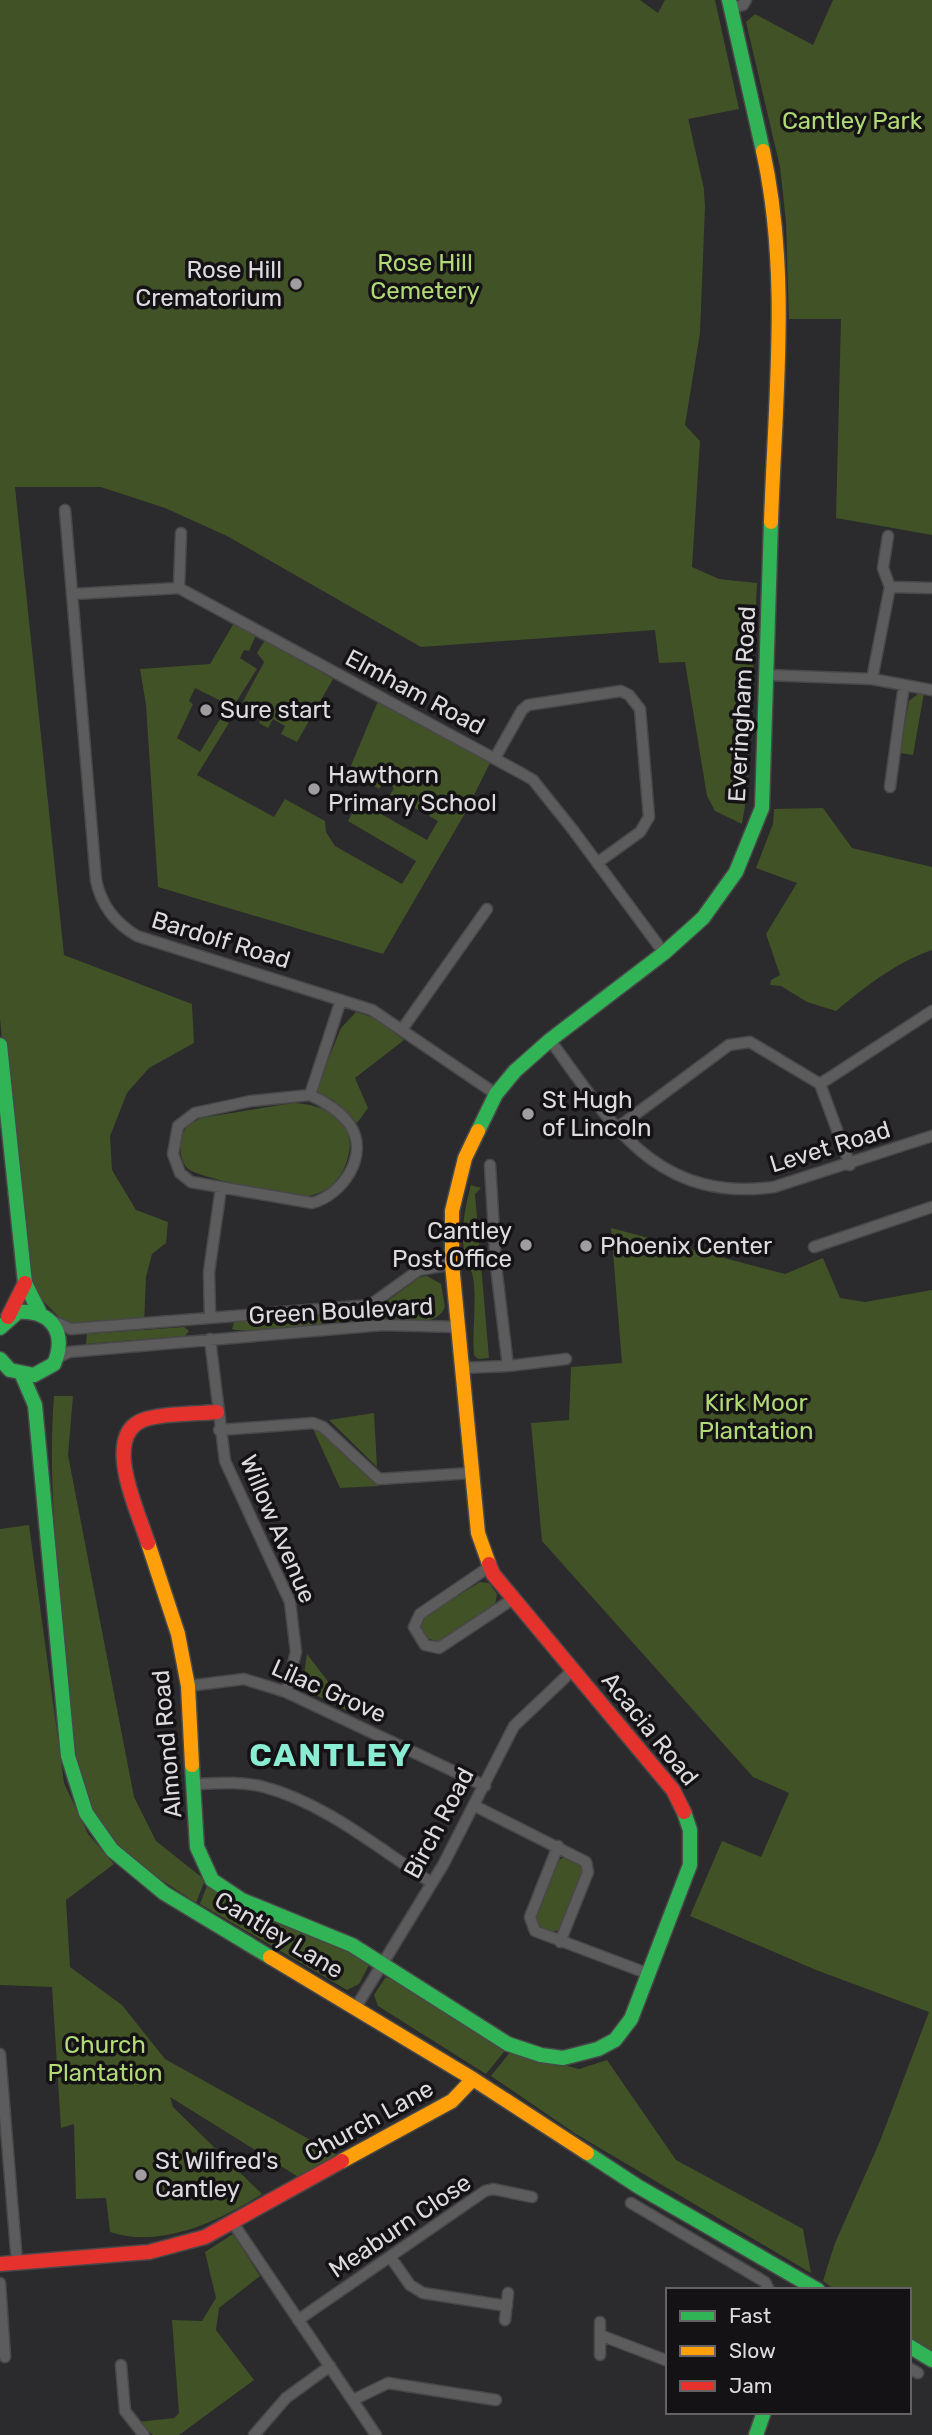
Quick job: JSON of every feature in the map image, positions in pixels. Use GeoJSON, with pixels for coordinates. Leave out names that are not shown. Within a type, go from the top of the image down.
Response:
{"type":"FeatureCollection","features":[{"type":"Feature","properties":{"kind":"street"},"geometry":{"type":"LineString","coordinates":[[730,4],[743,5],[746,0]]}},
{"type":"Feature","properties":{"kind":"street","name":"Everingham Road"},"geometry":{"type":"LineString","coordinates":[[458,1327],[452,1264],[452,1211],[465,1157],[496,1094],[514,1071],[550,1040],[664,953],[703,918],[723,894],[758,824],[764,785],[780,321],[779,268],[771,189],[730,4]]}},
{"type":"Feature","properties":{"kind":"street","name":"Bardolf Road"},"geometry":{"type":"LineString","coordinates":[[65,510],[96,880],[103,901],[118,923],[136,936],[372,1010],[403,1028],[496,1094]]}},
{"type":"Feature","properties":{"kind":"street"},"geometry":{"type":"LineString","coordinates":[[74,594],[179,588],[181,533]]}},
{"type":"Feature","properties":{"kind":"street"},"geometry":{"type":"LineString","coordinates":[[872,679],[890,587],[883,568],[888,536]]}},
{"type":"Feature","properties":{"kind":"street"},"geometry":{"type":"LineString","coordinates":[[890,587],[932,588]]}},
{"type":"Feature","properties":{"kind":"street","name":"Elmham Road"},"geometry":{"type":"LineString","coordinates":[[179,588],[533,780],[664,953]]}},
{"type":"Feature","properties":{"kind":"street"},"geometry":{"type":"LineString","coordinates":[[767,675],[872,679],[932,690]]}},
{"type":"Feature","properties":{"kind":"street"},"geometry":{"type":"LineString","coordinates":[[890,787],[904,685]]}},
{"type":"Feature","properties":{"kind":"street"},"geometry":{"type":"LineString","coordinates":[[495,758],[522,710],[528,705],[621,691],[629,695],[640,709],[649,817],[640,832],[597,863]]}},
{"type":"Feature","properties":{"kind":"street"},"geometry":{"type":"LineString","coordinates":[[403,1028],[487,909]]}},
{"type":"Feature","properties":{"kind":"street"},"geometry":{"type":"LineString","coordinates":[[310,1095],[341,1000]]}},
{"type":"Feature","properties":{"kind":"street"},"geometry":{"type":"LineString","coordinates":[[820,1084],[932,1011]]}},
{"type":"Feature","properties":{"kind":"street","name":"Levet Road"},"geometry":{"type":"LineString","coordinates":[[550,1040],[617,1128],[647,1159],[698,1183],[755,1190],[774,1187],[850,1165],[932,1136]]}},
{"type":"Feature","properties":{"kind":"street"},"geometry":{"type":"LineString","coordinates":[[617,1128],[718,1053],[737,1042],[755,1045],[820,1084],[850,1165]]}},
{"type":"Feature","properties":{"kind":"street"},"geometry":{"type":"LineString","coordinates":[[0,1045],[25,1283],[39,1311],[53,1321],[62,1342],[57,1358],[47,1370],[34,1375],[22,1375],[1,1361]]}},
{"type":"Feature","properties":{"kind":"street"},"geometry":{"type":"LineString","coordinates":[[310,1095],[331,1107],[349,1123],[354,1133],[356,1150],[350,1171],[340,1189],[331,1197],[312,1203],[221,1188],[191,1182],[180,1173],[173,1154],[178,1126],[195,1113],[251,1101],[310,1095]]}},
{"type":"Feature","properties":{"kind":"street"},"geometry":{"type":"LineString","coordinates":[[490,1165],[496,1266],[508,1366]]}},
{"type":"Feature","properties":{"kind":"street"},"geometry":{"type":"LineString","coordinates":[[210,1318],[207,1295],[221,1188]]}},
{"type":"Feature","properties":{"kind":"street"},"geometry":{"type":"LineString","coordinates":[[814,1247],[932,1207]]}},
{"type":"Feature","properties":{"kind":"street","name":"Green Boulevard"},"geometry":{"type":"LineString","coordinates":[[53,1321],[71,1329],[370,1305],[419,1270],[452,1264]]}},
{"type":"Feature","properties":{"kind":"street"},"geometry":{"type":"LineString","coordinates":[[4,1322],[25,1283]]}},
{"type":"Feature","properties":{"kind":"street"},"geometry":{"type":"LineString","coordinates":[[4,1322],[28,1310],[39,1311]]}},
{"type":"Feature","properties":{"kind":"street","name":"Green Boulevard"},"geometry":{"type":"LineString","coordinates":[[225,1317],[227,1338]]}},
{"type":"Feature","properties":{"kind":"street"},"geometry":{"type":"LineString","coordinates":[[192,1320],[195,1340]]}},
{"type":"Feature","properties":{"kind":"street","name":"Green Boulevard"},"geometry":{"type":"LineString","coordinates":[[57,1358],[69,1352],[383,1325],[458,1327]]}},
{"type":"Feature","properties":{"kind":"street","name":"Acacia Road"},"geometry":{"type":"LineString","coordinates":[[381,1964],[508,2044],[541,2055],[563,2057],[584,2054],[615,2040],[631,2019],[690,1865],[690,1830],[683,1808],[673,1790],[489,1567],[478,1533],[458,1327]]}},
{"type":"Feature","properties":{"kind":"street","name":"Willow Avenue"},"geometry":{"type":"LineString","coordinates":[[210,1339],[219,1430],[230,1473],[290,1602],[296,1653],[286,1692]]}},
{"type":"Feature","properties":{"kind":"street"},"geometry":{"type":"LineString","coordinates":[[461,1368],[566,1359]]}},
{"type":"Feature","properties":{"kind":"street","name":"Cantley Lane"},"geometry":{"type":"LineString","coordinates":[[35,1405],[47,1370]]}},
{"type":"Feature","properties":{"kind":"street","name":"Cantley Lane"},"geometry":{"type":"LineString","coordinates":[[22,1375],[35,1405],[68,1756],[86,1813],[112,1850],[164,1893],[473,2079],[639,2187],[812,2288]]}},
{"type":"Feature","properties":{"kind":"street","name":"Almond Road"},"geometry":{"type":"LineString","coordinates":[[217,1412],[146,1419],[131,1429],[122,1445],[121,1458],[178,1634],[188,1686],[197,1847],[212,1880],[242,1900],[352,1945],[381,1964]]}},
{"type":"Feature","properties":{"kind":"street"},"geometry":{"type":"LineString","coordinates":[[219,1430],[313,1423],[323,1427],[379,1479],[471,1473]]}},
{"type":"Feature","properties":{"kind":"street"},"geometry":{"type":"LineString","coordinates":[[489,1567],[419,1614],[414,1627],[420,1639],[430,1648],[439,1648],[513,1599]]}},
{"type":"Feature","properties":{"kind":"street","name":"Birch Road"},"geometry":{"type":"LineString","coordinates":[[356,2007],[432,1883],[475,1806],[505,1741],[522,1715],[573,1670]]}},
{"type":"Feature","properties":{"kind":"street","name":"Lilac Grove"},"geometry":{"type":"LineString","coordinates":[[188,1686],[244,1679],[286,1692],[485,1786]]}},
{"type":"Feature","properties":{"kind":"street"},"geometry":{"type":"LineString","coordinates":[[194,1784],[247,1784],[282,1793],[320,1811],[432,1883]]}},
{"type":"Feature","properties":{"kind":"street"},"geometry":{"type":"LineString","coordinates":[[475,1806],[581,1858],[589,1867],[561,1942]]}},
{"type":"Feature","properties":{"kind":"street"},"geometry":{"type":"LineString","coordinates":[[558,1846],[530,1917],[535,1931],[649,1974]]}},
{"type":"Feature","properties":{"kind":"street"},"geometry":{"type":"LineString","coordinates":[[0,2054],[4,2148],[17,2263]]}},
{"type":"Feature","properties":{"kind":"street","name":"Church Lane"},"geometry":{"type":"LineString","coordinates":[[0,2264],[149,2252],[205,2237],[452,2101],[473,2079]]}},
{"type":"Feature","properties":{"kind":"street","name":"Meaburn Close"},"geometry":{"type":"LineString","coordinates":[[298,2320],[485,2191],[493,2189],[531,2197]]}},
{"type":"Feature","properties":{"kind":"street"},"geometry":{"type":"LineString","coordinates":[[631,2203],[765,2282],[768,2288]]}},
{"type":"Feature","properties":{"kind":"street"},"geometry":{"type":"LineString","coordinates":[[233,2223],[376,2435]]}},
{"type":"Feature","properties":{"kind":"street"},"geometry":{"type":"LineString","coordinates":[[391,2258],[410,2286],[422,2293],[507,2306]]}},
{"type":"Feature","properties":{"kind":"street"},"geometry":{"type":"LineString","coordinates":[[0,2283],[5,2357]]}},
{"type":"Feature","properties":{"kind":"street"},"geometry":{"type":"LineString","coordinates":[[505,2320],[508,2293]]}},
{"type":"Feature","properties":{"kind":"street"},"geometry":{"type":"LineString","coordinates":[[600,2322],[600,2355]]}},
{"type":"Feature","properties":{"kind":"street"},"geometry":{"type":"LineString","coordinates":[[600,2335],[666,2360]]}},
{"type":"Feature","properties":{"kind":"street"},"geometry":{"type":"LineString","coordinates":[[911,2347],[932,2360]]}},
{"type":"Feature","properties":{"kind":"street"},"geometry":{"type":"LineString","coordinates":[[121,2365],[125,2411],[144,2435]]}},
{"type":"Feature","properties":{"kind":"street"},"geometry":{"type":"LineString","coordinates":[[254,2435],[286,2398],[330,2366]]}},
{"type":"Feature","properties":{"kind":"street"},"geometry":{"type":"LineString","coordinates":[[353,2400],[388,2382],[496,2400]]}},
{"type":"Feature","properties":{"kind":"street"},"geometry":{"type":"LineString","coordinates":[[756,2435],[763,2414]]}},
{"type":"Feature","properties":{"kind":"green space","name":"Rose Hill Cemetery"},"geometry":{"type":"Polygon","coordinates":[[[0,0],[640,0],[658,13],[665,0],[715,0],[739,109],[688,119],[704,189],[705,207],[700,333],[685,425],[700,441],[692,567],[719,579],[757,583],[747,793],[742,824],[715,811],[707,796],[685,662],[659,663],[655,630],[421,647],[227,536],[165,508],[101,487],[15,487],[64,955],[192,1004],[194,1043],[149,1068],[127,1093],[110,1136],[112,1170],[136,1210],[168,1222],[166,1243],[152,1254],[146,1277],[144,1324],[71,1329],[25,1283],[0,1018],[0,0]]]}},
{"type":"Feature","properties":{"kind":"green space","name":"Cantley Park"},"geometry":{"type":"Polygon","coordinates":[[[833,0],[932,0],[932,535],[836,518],[841,319],[789,319],[786,222],[780,167],[746,22],[755,14],[813,45],[833,0]]]}},
{"type":"Feature","properties":{"kind":"green space","name":"Hawthorn Primary School"},"geometry":{"type":"Polygon","coordinates":[[[234,623],[256,635],[249,651],[244,650],[240,658],[257,669],[233,707],[195,688],[189,701],[193,704],[177,738],[200,752],[220,719],[229,723],[197,775],[274,817],[285,799],[325,821],[326,832],[335,846],[402,884],[416,861],[348,821],[358,801],[427,840],[438,821],[429,816],[432,809],[421,803],[418,810],[390,795],[394,788],[384,782],[379,789],[357,775],[352,782],[345,780],[378,701],[490,763],[464,815],[383,954],[158,887],[146,705],[140,669],[210,664],[234,623]]]}},
{"type":"Feature","properties":{"kind":"green space"},"geometry":{"type":"Polygon","coordinates":[[[265,640],[333,679],[297,742],[281,734],[285,726],[273,719],[268,728],[259,723],[263,716],[253,711],[249,718],[240,713],[239,709],[264,662],[257,653],[265,640]]]}},
{"type":"Feature","properties":{"kind":"green space"},"geometry":{"type":"Polygon","coordinates":[[[919,693],[924,693],[913,755],[900,753],[909,701],[919,693]]]}},
{"type":"Feature","properties":{"kind":"green space"},"geometry":{"type":"Polygon","coordinates":[[[823,808],[852,848],[932,867],[932,950],[893,968],[836,1011],[807,1002],[781,986],[770,985],[771,980],[780,975],[766,934],[797,883],[756,868],[773,824],[774,809],[823,808]]]}},
{"type":"Feature","properties":{"kind":"green space"},"geometry":{"type":"Polygon","coordinates":[[[356,1012],[377,1019],[404,1040],[355,1078],[368,1108],[357,1123],[333,1100],[315,1092],[341,1028],[356,1012]]]}},
{"type":"Feature","properties":{"kind":"green space"},"geometry":{"type":"Polygon","coordinates":[[[293,1103],[327,1111],[343,1124],[348,1134],[350,1144],[345,1166],[335,1182],[324,1191],[308,1196],[265,1190],[208,1177],[185,1165],[180,1137],[188,1125],[201,1118],[293,1103]]]}},
{"type":"Feature","properties":{"kind":"green space"},"geometry":{"type":"Polygon","coordinates":[[[471,1185],[481,1188],[475,1194],[489,1358],[478,1359],[474,1355],[475,1304],[472,1272],[465,1256],[463,1239],[465,1211],[471,1185]]]}},
{"type":"Feature","properties":{"kind":"green space","name":"Kirk Moor Plantation"},"geometry":{"type":"Polygon","coordinates":[[[611,1228],[785,1274],[823,1258],[840,1298],[865,1302],[932,1290],[932,2355],[911,2341],[911,2288],[832,2288],[823,2281],[835,2243],[880,2141],[929,2012],[816,1970],[690,1916],[722,1841],[761,1857],[789,1793],[753,1777],[542,1541],[531,1423],[569,1420],[571,1367],[622,1363],[611,1228]]]}},
{"type":"Feature","properties":{"kind":"green space"},"geometry":{"type":"Polygon","coordinates":[[[427,1276],[441,1284],[445,1307],[431,1320],[410,1322],[366,1319],[274,1329],[232,1329],[234,1322],[378,1308],[420,1277],[427,1276]]]}},
{"type":"Feature","properties":{"kind":"green space"},"geometry":{"type":"Polygon","coordinates":[[[184,1327],[189,1331],[185,1336],[86,1344],[87,1334],[184,1327]]]}},
{"type":"Feature","properties":{"kind":"green space"},"geometry":{"type":"Polygon","coordinates":[[[54,1396],[73,1396],[68,1455],[134,1797],[156,1841],[205,1880],[196,1903],[124,1852],[105,1830],[83,1784],[72,1733],[55,1542],[52,1484],[54,1396]]]}},
{"type":"Feature","properties":{"kind":"green space"},"geometry":{"type":"Polygon","coordinates":[[[374,1413],[377,1467],[329,1420],[374,1413]]]}},
{"type":"Feature","properties":{"kind":"green space"},"geometry":{"type":"Polygon","coordinates":[[[313,1429],[321,1430],[379,1486],[340,1488],[313,1429]]]}},
{"type":"Feature","properties":{"kind":"green space","name":"Church Plantation"},"geometry":{"type":"Polygon","coordinates":[[[29,1525],[64,1783],[88,1834],[114,1864],[66,1900],[70,1967],[122,2005],[165,2059],[339,2156],[300,2178],[170,2097],[173,2107],[262,2194],[227,2214],[169,2235],[129,2236],[110,2232],[106,2198],[76,2199],[74,2124],[61,2128],[52,1987],[0,1985],[0,1529],[29,1525]]]}},
{"type":"Feature","properties":{"kind":"green space"},"geometry":{"type":"Polygon","coordinates":[[[480,1582],[489,1583],[497,1594],[495,1605],[439,1642],[426,1638],[420,1629],[423,1617],[480,1582]]]}},
{"type":"Feature","properties":{"kind":"green space"},"geometry":{"type":"Polygon","coordinates":[[[307,1654],[352,1713],[302,1688],[307,1654]]]}},
{"type":"Feature","properties":{"kind":"green space"},"geometry":{"type":"Polygon","coordinates":[[[567,1856],[580,1862],[584,1869],[561,1929],[553,1932],[539,1927],[536,1918],[557,1861],[567,1856]]]}},
{"type":"Feature","properties":{"kind":"green space"},"geometry":{"type":"Polygon","coordinates":[[[208,1883],[235,1906],[351,1953],[369,1965],[359,1984],[347,1990],[200,1904],[208,1883]]]}},
{"type":"Feature","properties":{"kind":"green space"},"geometry":{"type":"Polygon","coordinates":[[[385,1978],[393,1978],[507,2048],[486,2074],[378,2006],[374,1995],[385,1978]]]}},
{"type":"Feature","properties":{"kind":"green space"},"geometry":{"type":"Polygon","coordinates":[[[511,2051],[579,2069],[607,2060],[676,2160],[803,2229],[811,2273],[576,2134],[491,2076],[511,2051]]]}},
{"type":"Feature","properties":{"kind":"green space"},"geometry":{"type":"Polygon","coordinates":[[[233,2234],[260,2276],[219,2308],[216,2330],[254,2380],[179,2435],[153,2435],[138,2422],[174,2418],[179,2413],[172,2320],[202,2321],[216,2298],[205,2252],[233,2234]]]}},
{"type":"Feature","properties":{"kind":"traffic: fast"},"geometry":{"type":"LineString","coordinates":[[729,0],[763,151]]}},
{"type":"Feature","properties":{"kind":"traffic: fast"},"geometry":{"type":"LineString","coordinates":[[478,1131],[496,1094],[515,1071],[550,1040],[664,953],[703,918],[736,872],[762,808],[771,522]]}},
{"type":"Feature","properties":{"kind":"traffic: fast"},"geometry":{"type":"LineString","coordinates":[[0,1045],[25,1283],[39,1311]]}},
{"type":"Feature","properties":{"kind":"traffic: fast"},"geometry":{"type":"LineString","coordinates":[[0,1328],[18,1312],[30,1312],[48,1319],[54,1326],[59,1343],[54,1364],[34,1375],[10,1370],[0,1359]]}},
{"type":"Feature","properties":{"kind":"traffic: fast"},"geometry":{"type":"LineString","coordinates":[[22,1375],[35,1405],[68,1756],[86,1813],[112,1850],[164,1893],[270,1957]]}},
{"type":"Feature","properties":{"kind":"traffic: fast"},"geometry":{"type":"LineString","coordinates":[[192,1765],[197,1847],[212,1880],[242,1900],[352,1945],[508,2044],[541,2055],[563,2058],[598,2049],[615,2040],[631,2019],[690,1865],[690,1830],[684,1812]]}},
{"type":"Feature","properties":{"kind":"traffic: fast"},"geometry":{"type":"LineString","coordinates":[[587,2153],[639,2187],[815,2288]]}},
{"type":"Feature","properties":{"kind":"traffic: fast"},"geometry":{"type":"LineString","coordinates":[[911,2347],[932,2360]]}},
{"type":"Feature","properties":{"kind":"traffic: fast"},"geometry":{"type":"LineString","coordinates":[[756,2435],[763,2414]]}},
{"type":"Feature","properties":{"kind":"traffic: slow"},"geometry":{"type":"LineString","coordinates":[[763,151],[771,197],[778,289],[779,336],[771,522]]}},
{"type":"Feature","properties":{"kind":"traffic: slow"},"geometry":{"type":"LineString","coordinates":[[478,1131],[465,1158],[452,1211],[452,1264],[478,1533],[489,1564]]}},
{"type":"Feature","properties":{"kind":"traffic: slow"},"geometry":{"type":"LineString","coordinates":[[148,1543],[178,1634],[188,1686],[192,1765]]}},
{"type":"Feature","properties":{"kind":"traffic: slow"},"geometry":{"type":"LineString","coordinates":[[270,1957],[473,2079],[587,2153]]}},
{"type":"Feature","properties":{"kind":"traffic: slow"},"geometry":{"type":"LineString","coordinates":[[342,2161],[452,2101],[473,2079]]}},
{"type":"Feature","properties":{"kind":"traffic: jam"},"geometry":{"type":"LineString","coordinates":[[8,1317],[25,1283]]}},
{"type":"Feature","properties":{"kind":"traffic: jam"},"geometry":{"type":"LineString","coordinates":[[148,1543],[126,1475],[125,1440],[132,1427],[146,1419],[217,1412]]}},
{"type":"Feature","properties":{"kind":"traffic: jam"},"geometry":{"type":"LineString","coordinates":[[489,1564],[493,1574],[673,1790],[684,1812]]}},
{"type":"Feature","properties":{"kind":"traffic: jam"},"geometry":{"type":"LineString","coordinates":[[0,2264],[149,2252],[205,2237],[342,2161]]}},
{"type":"Feature","properties":{"kind":"place","name":"Rose Hill Crematorium"},"geometry":{"type":"Point","coordinates":[296,284]}},
{"type":"Feature","properties":{"kind":"place","name":"Sure start"},"geometry":{"type":"Point","coordinates":[206,710]}},
{"type":"Feature","properties":{"kind":"place","name":"Hawthorn Primary School"},"geometry":{"type":"Point","coordinates":[314,789]}},
{"type":"Feature","properties":{"kind":"place","name":"St Hugh of Lincoln"},"geometry":{"type":"Point","coordinates":[528,1114]}},
{"type":"Feature","properties":{"kind":"place","name":"Cantley Post Office"},"geometry":{"type":"Point","coordinates":[526,1245]}},
{"type":"Feature","properties":{"kind":"place","name":"Phoenix Center"},"geometry":{"type":"Point","coordinates":[586,1246]}},
{"type":"Feature","properties":{"kind":"place","name":"St Wilfred's Cantley"},"geometry":{"type":"Point","coordinates":[141,2175]}},
{"type":"Feature","properties":{"kind":"district","name":"CANTLEY"},"geometry":{"type":"Point","coordinates":[331,1755]}}]}
